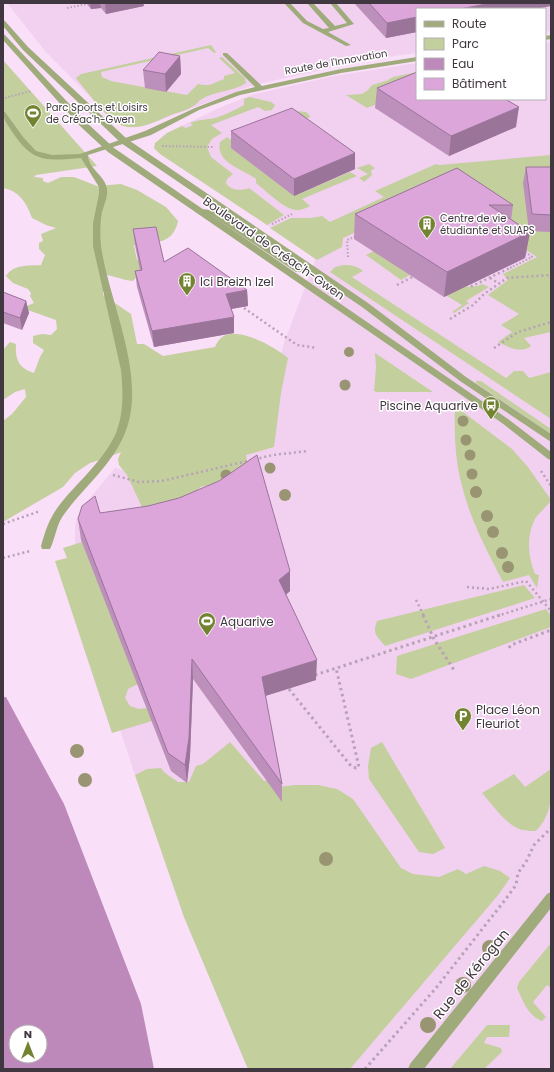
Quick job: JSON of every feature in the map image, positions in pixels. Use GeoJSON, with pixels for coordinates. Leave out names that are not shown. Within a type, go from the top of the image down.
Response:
{"type":"FeatureCollection","features":[{"type":"Feature","properties":{"kind":"street"},"geometry":{"type":"LineString","coordinates":[[287,3],[305,22],[348,45]]}},
{"type":"Feature","properties":{"kind":"street"},"geometry":{"type":"LineString","coordinates":[[310,3],[334,29]]}},
{"type":"Feature","properties":{"kind":"street"},"geometry":{"type":"LineString","coordinates":[[323,31],[351,24],[333,3]]}},
{"type":"Feature","properties":{"kind":"street","name":"Boulevard de Créac'h-Gwen"},"geometry":{"type":"LineString","coordinates":[[3,22],[28,52],[67,86],[95,115],[124,141],[384,318],[463,379],[551,439]]}},
{"type":"Feature","properties":{"kind":"street","name":"Boulevard de Créac'h-Gwen"},"geometry":{"type":"LineString","coordinates":[[3,36],[58,97],[106,146],[505,421],[551,457]]}},
{"type":"Feature","properties":{"kind":"street"},"geometry":{"type":"LineString","coordinates":[[225,54],[259,87]]}},
{"type":"Feature","properties":{"kind":"street","name":"Route de l'Innovation"},"geometry":{"type":"LineString","coordinates":[[83,156],[88,151],[148,133],[227,97],[259,87],[416,58]]}},
{"type":"Feature","properties":{"kind":"street"},"geometry":{"type":"LineString","coordinates":[[3,113],[32,153],[42,157],[62,158],[83,156],[99,178],[103,188],[103,196],[97,216],[98,250],[123,352],[127,389],[126,412],[120,435],[111,453],[98,470],[68,502],[51,528],[46,546]]}},
{"type":"Feature","properties":{"kind":"street"},"geometry":{"type":"LineString","coordinates":[[198,210],[214,213],[299,270],[314,270]]}},
{"type":"Feature","properties":{"kind":"street","name":"Rue de Kérogan"},"geometry":{"type":"LineString","coordinates":[[414,1069],[510,952],[551,898]]}},
{"type":"Feature","properties":{"kind":"path"},"geometry":{"type":"LineString","coordinates":[[67,8],[87,4]]}},
{"type":"Feature","properties":{"kind":"path"},"geometry":{"type":"LineString","coordinates":[[3,99],[36,90]]}},
{"type":"Feature","properties":{"kind":"path"},"geometry":{"type":"LineString","coordinates":[[136,150],[153,146],[213,147]]}},
{"type":"Feature","properties":{"kind":"path"},"geometry":{"type":"LineString","coordinates":[[348,257],[348,240],[360,234]]}},
{"type":"Feature","properties":{"kind":"path"},"geometry":{"type":"LineString","coordinates":[[464,282],[469,286],[472,286],[532,257],[520,248]]}},
{"type":"Feature","properties":{"kind":"path"},"geometry":{"type":"LineString","coordinates":[[397,285],[418,273]]}},
{"type":"Feature","properties":{"kind":"path"},"geometry":{"type":"LineString","coordinates":[[450,319],[473,305],[498,283],[508,278],[551,275]]}},
{"type":"Feature","properties":{"kind":"path"},"geometry":{"type":"LineString","coordinates":[[489,278],[498,283]]}},
{"type":"Feature","properties":{"kind":"path"},"geometry":{"type":"LineString","coordinates":[[244,308],[297,345],[317,348]]}},
{"type":"Feature","properties":{"kind":"path"},"geometry":{"type":"LineString","coordinates":[[494,348],[518,332],[551,322]]}},
{"type":"Feature","properties":{"kind":"path"},"geometry":{"type":"LineString","coordinates":[[98,470],[126,480],[139,482],[162,481],[273,454],[308,451]]}},
{"type":"Feature","properties":{"kind":"path"},"geometry":{"type":"LineString","coordinates":[[3,524],[68,502]]}},
{"type":"Feature","properties":{"kind":"path"},"geometry":{"type":"LineString","coordinates":[[3,558],[46,546]]}},
{"type":"Feature","properties":{"kind":"path"},"geometry":{"type":"LineString","coordinates":[[467,587],[478,591],[526,581],[551,611]]}},
{"type":"Feature","properties":{"kind":"path"},"geometry":{"type":"LineString","coordinates":[[314,675],[551,599]]}},
{"type":"Feature","properties":{"kind":"path"},"geometry":{"type":"LineString","coordinates":[[416,600],[434,639],[454,670]]}},
{"type":"Feature","properties":{"kind":"path"},"geometry":{"type":"LineString","coordinates":[[509,648],[511,645],[551,630]]}},
{"type":"Feature","properties":{"kind":"path"},"geometry":{"type":"LineString","coordinates":[[288,689],[351,766],[356,768],[360,767],[336,668]]}},
{"type":"Feature","properties":{"kind":"path"},"geometry":{"type":"LineString","coordinates":[[365,1069],[436,988],[505,900],[516,885],[518,873],[526,862],[534,845],[551,828]]}},
{"type":"Feature","properties":{"kind":"shaded area"},"geometry":{"type":"Polygon","coordinates":[[[7,3],[551,3],[551,31],[546,32],[546,8],[416,8],[416,53],[366,60],[254,85],[138,127],[121,125],[115,122],[45,51],[7,3]]]}},
{"type":"Feature","properties":{"kind":"shaded area"},"geometry":{"type":"Polygon","coordinates":[[[551,42],[551,1069],[248,1069],[184,917],[93,647],[78,573],[75,526],[77,517],[85,504],[115,468],[131,472],[274,383],[284,343],[316,258],[160,153],[156,150],[157,144],[164,135],[173,130],[219,108],[251,95],[334,76],[416,63],[416,100],[546,100],[546,43],[551,42]]]}},
{"type":"Feature","properties":{"kind":"green space"},"geometry":{"type":"Polygon","coordinates":[[[211,45],[216,52],[214,53],[208,48],[101,72],[102,77],[111,81],[187,95],[198,84],[212,84],[224,79],[224,76],[235,73],[219,58],[222,57],[245,78],[246,83],[241,86],[205,97],[189,109],[144,126],[129,127],[122,126],[115,122],[99,107],[76,78],[81,74],[211,45]]]}},
{"type":"Feature","properties":{"kind":"green space"},"geometry":{"type":"Polygon","coordinates":[[[3,60],[97,166],[36,175],[34,177],[43,178],[43,181],[48,183],[61,177],[74,177],[97,186],[121,184],[137,190],[166,207],[178,221],[176,229],[172,234],[162,241],[134,245],[137,260],[162,258],[141,272],[133,281],[101,274],[103,295],[131,314],[137,344],[144,344],[163,356],[215,347],[220,339],[226,335],[235,334],[254,338],[274,348],[288,358],[281,393],[274,447],[246,455],[248,468],[230,481],[200,487],[193,501],[148,520],[127,475],[119,465],[118,459],[121,452],[90,463],[75,473],[63,487],[3,522],[3,421],[12,414],[26,397],[25,389],[15,392],[3,400],[3,350],[10,342],[16,344],[16,354],[21,366],[34,373],[44,350],[33,343],[33,336],[42,334],[51,335],[57,329],[56,320],[22,308],[34,303],[30,296],[31,293],[28,289],[13,283],[6,276],[13,269],[41,265],[45,255],[39,249],[39,243],[43,241],[41,234],[56,228],[32,218],[28,207],[22,198],[14,192],[3,188],[3,60]]]}},
{"type":"Feature","properties":{"kind":"green space"},"geometry":{"type":"Polygon","coordinates":[[[416,72],[416,88],[367,108],[346,95],[362,94],[372,85],[386,81],[393,77],[416,72]]]}},
{"type":"Feature","properties":{"kind":"green space"},"geometry":{"type":"Polygon","coordinates":[[[250,97],[271,102],[275,105],[272,110],[265,111],[258,107],[211,125],[222,133],[212,139],[207,147],[211,157],[233,174],[227,179],[226,183],[228,186],[236,190],[249,188],[284,215],[267,225],[160,154],[154,148],[155,143],[167,133],[182,126],[186,128],[193,125],[190,123],[215,118],[226,114],[244,105],[244,99],[250,97]]]}},
{"type":"Feature","properties":{"kind":"green space"},"geometry":{"type":"Polygon","coordinates":[[[295,111],[306,112],[310,116],[309,118],[292,124],[294,196],[350,172],[357,176],[302,199],[310,206],[297,210],[291,209],[280,203],[256,183],[256,179],[251,175],[231,165],[222,155],[220,149],[220,142],[227,137],[236,143],[295,111]]]}},
{"type":"Feature","properties":{"kind":"green space"},"geometry":{"type":"Polygon","coordinates":[[[551,155],[551,332],[524,338],[531,346],[527,348],[519,350],[498,342],[512,332],[501,325],[519,314],[488,295],[508,280],[503,274],[537,257],[512,241],[457,186],[343,238],[342,247],[317,260],[270,228],[291,218],[311,218],[322,216],[330,222],[384,197],[375,191],[436,164],[439,165],[551,155]]]}},
{"type":"Feature","properties":{"kind":"green space"},"geometry":{"type":"Polygon","coordinates":[[[369,164],[375,168],[371,171],[372,175],[364,182],[359,178],[368,174],[357,168],[369,164]]]}},
{"type":"Feature","properties":{"kind":"green space"},"geometry":{"type":"Polygon","coordinates":[[[374,251],[410,275],[401,280],[366,255],[374,251]]]}},
{"type":"Feature","properties":{"kind":"green space"},"geometry":{"type":"Polygon","coordinates":[[[350,265],[361,269],[363,271],[352,277],[506,378],[514,371],[523,371],[529,378],[551,372],[551,419],[330,272],[335,267],[350,265]]]}},
{"type":"Feature","properties":{"kind":"green space"},"geometry":{"type":"Polygon","coordinates":[[[416,277],[457,280],[468,287],[482,284],[489,287],[466,301],[469,303],[454,313],[452,312],[462,305],[416,277]]]}},
{"type":"Feature","properties":{"kind":"green space"},"geometry":{"type":"Polygon","coordinates":[[[375,353],[433,392],[374,391],[376,367],[375,353]]]}},
{"type":"Feature","properties":{"kind":"green space"},"geometry":{"type":"Polygon","coordinates":[[[476,381],[481,381],[551,429],[551,434],[476,383],[476,381]]]}},
{"type":"Feature","properties":{"kind":"green space"},"geometry":{"type":"Polygon","coordinates":[[[455,406],[512,449],[528,467],[551,500],[535,519],[530,532],[529,546],[531,561],[535,574],[539,575],[537,588],[529,575],[503,582],[480,535],[465,498],[458,466],[455,406]]]}},
{"type":"Feature","properties":{"kind":"green space"},"geometry":{"type":"Polygon","coordinates":[[[82,542],[138,684],[128,689],[125,698],[130,706],[139,709],[147,708],[152,721],[112,733],[55,561],[67,558],[63,548],[82,542]]]}},
{"type":"Feature","properties":{"kind":"green space"},"geometry":{"type":"Polygon","coordinates":[[[524,585],[535,598],[385,646],[375,632],[377,621],[524,585]]]}},
{"type":"Feature","properties":{"kind":"green space"},"geometry":{"type":"Polygon","coordinates":[[[546,609],[551,616],[551,627],[411,679],[396,674],[397,656],[546,609]]]}},
{"type":"Feature","properties":{"kind":"green space"},"geometry":{"type":"Polygon","coordinates":[[[230,742],[264,781],[269,780],[278,787],[318,785],[337,789],[353,799],[401,868],[413,874],[439,877],[458,869],[466,874],[484,866],[500,871],[510,878],[499,894],[350,1069],[248,1069],[184,917],[135,775],[147,769],[161,768],[178,782],[189,782],[196,766],[203,764],[230,742]]]}},
{"type":"Feature","properties":{"kind":"green space"},"geometry":{"type":"Polygon","coordinates":[[[382,742],[445,848],[433,854],[419,852],[369,779],[368,766],[371,748],[382,742]]]}},
{"type":"Feature","properties":{"kind":"green space"},"geometry":{"type":"Polygon","coordinates":[[[551,769],[551,794],[549,809],[542,824],[536,831],[521,830],[512,825],[502,817],[482,793],[514,774],[525,787],[551,769]]]}},
{"type":"Feature","properties":{"kind":"green space"},"geometry":{"type":"Polygon","coordinates":[[[551,943],[551,988],[547,985],[533,1002],[546,1017],[542,1021],[533,1016],[524,1003],[517,988],[519,982],[551,943]]]}},
{"type":"Feature","properties":{"kind":"green space"},"geometry":{"type":"Polygon","coordinates":[[[487,1025],[510,1025],[509,1037],[487,1037],[484,1043],[501,1048],[502,1052],[484,1069],[450,1069],[487,1025]]]}},
{"type":"Feature","properties":{"kind":"water"},"geometry":{"type":"Polygon","coordinates":[[[3,697],[6,697],[64,804],[141,1004],[154,1069],[3,1069],[3,697]]]}},
{"type":"Feature","properties":{"kind":"building"},"geometry":{"type":"Polygon","coordinates":[[[369,3],[491,3],[465,8],[416,8],[416,17],[387,23],[369,3]]]}},
{"type":"Feature","properties":{"kind":"building"},"geometry":{"type":"Polygon","coordinates":[[[159,52],[180,56],[165,74],[143,70],[159,52]]]}},
{"type":"Feature","properties":{"kind":"building"},"geometry":{"type":"Polygon","coordinates":[[[416,72],[416,100],[507,100],[519,107],[451,136],[377,88],[416,72]]]}},
{"type":"Feature","properties":{"kind":"building"},"geometry":{"type":"Polygon","coordinates":[[[292,108],[355,153],[294,179],[231,131],[292,108]]]}},
{"type":"Feature","properties":{"kind":"building"},"geometry":{"type":"Polygon","coordinates":[[[526,167],[551,167],[551,215],[532,214],[526,167]]]}},
{"type":"Feature","properties":{"kind":"building"},"geometry":{"type":"Polygon","coordinates":[[[457,168],[513,205],[489,205],[530,232],[447,272],[355,214],[457,168]]]}},
{"type":"Feature","properties":{"kind":"building","name":"Ici Breizh Izel"},"geometry":{"type":"Polygon","coordinates":[[[156,227],[164,262],[188,248],[247,290],[226,294],[234,317],[152,331],[135,271],[142,270],[133,229],[156,227]]]}},
{"type":"Feature","properties":{"kind":"building"},"geometry":{"type":"Polygon","coordinates":[[[3,292],[26,301],[20,318],[3,312],[3,292]]]}},
{"type":"Feature","properties":{"kind":"building","name":"Aquarive"},"geometry":{"type":"Polygon","coordinates":[[[257,455],[290,571],[279,580],[317,660],[262,677],[282,784],[192,659],[189,738],[185,765],[168,753],[78,519],[82,506],[95,496],[100,513],[148,506],[179,498],[219,481],[257,455]]]}},
{"type":"Feature","properties":{"kind":"place","name":"Parc Sports et Loisirs de Créac'h-Gwen"},"geometry":{"type":"Point","coordinates":[33,128]}},
{"type":"Feature","properties":{"kind":"place","name":"Centre de vie étudiante et SUAPS"},"geometry":{"type":"Point","coordinates":[427,239]}},
{"type":"Feature","properties":{"kind":"place","name":"Ici Breizh Izel"},"geometry":{"type":"Point","coordinates":[187,296]}},
{"type":"Feature","properties":{"kind":"place","name":"Piscine Aquarive"},"geometry":{"type":"Point","coordinates":[491,420]}},
{"type":"Feature","properties":{"kind":"place","name":"Aquarive"},"geometry":{"type":"Point","coordinates":[207,636]}},
{"type":"Feature","properties":{"kind":"place","name":"Place Léon Fleuriot"},"geometry":{"type":"Point","coordinates":[463,731]}}]}
